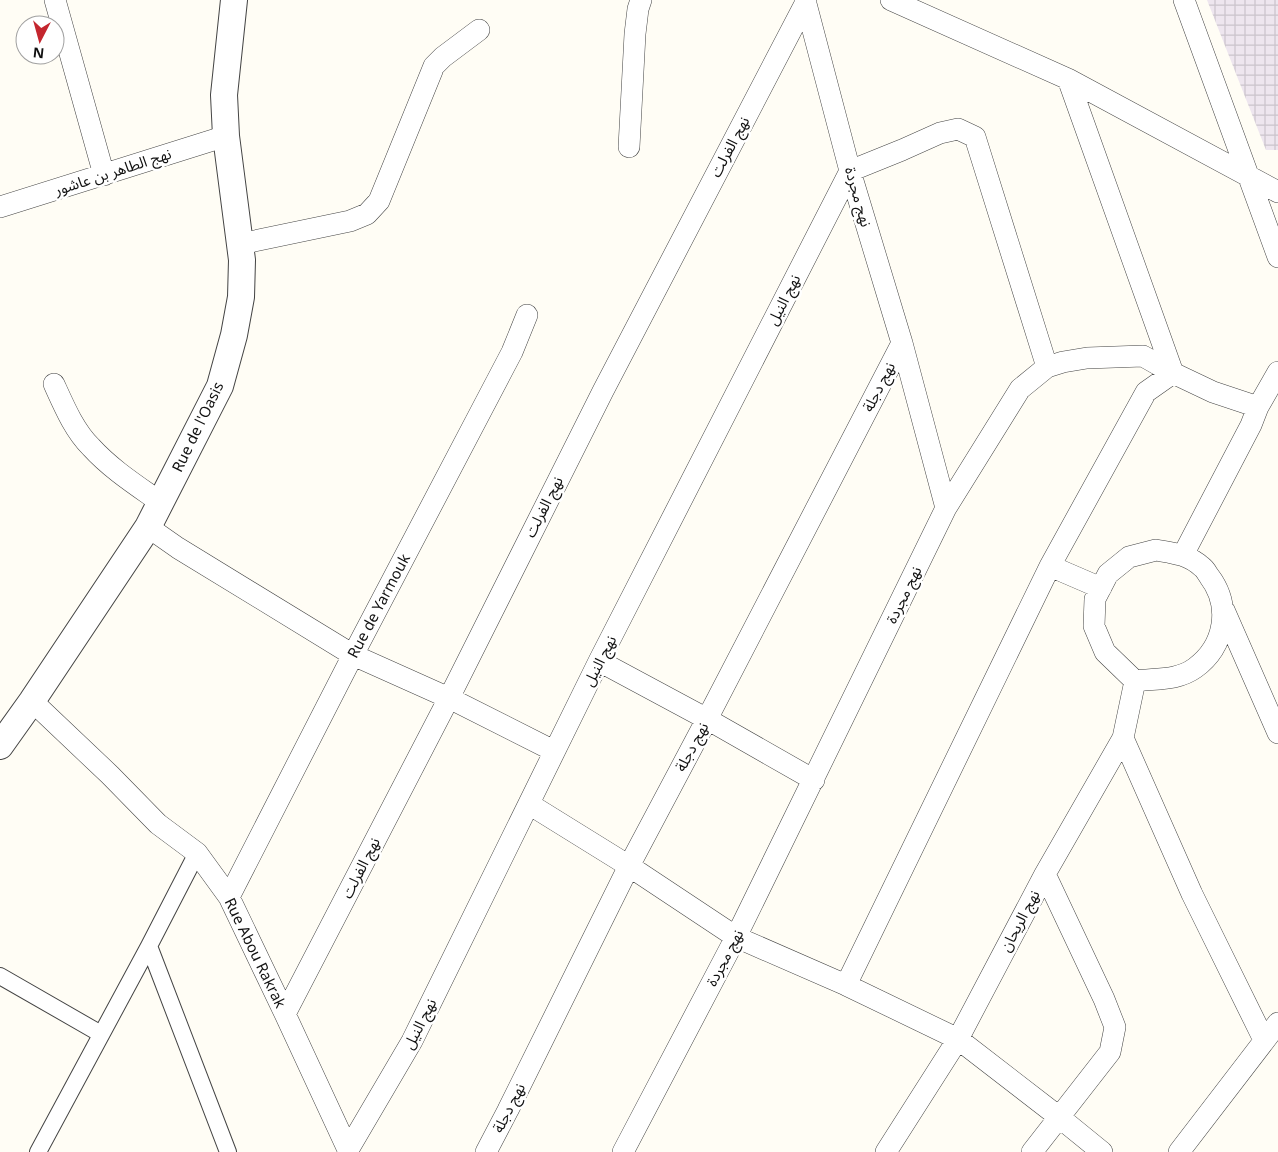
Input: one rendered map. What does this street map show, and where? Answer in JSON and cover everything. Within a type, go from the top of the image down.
[{"type":"street","points":[[54,0],[104,175]]},
{"type":"street","name":"Rue de l'Oasis","points":[[0,746],[148,527],[220,386],[234,335],[241,297],[242,260],[226,136],[224,95],[234,0]]},
{"type":"street","points":[[629,147],[635,34],[641,0]]},
{"type":"street","points":[[891,0],[1068,79],[1278,192]]},
{"type":"street","points":[[1184,0],[1278,257]]},
{"type":"street","name":"نهج مجردة","points":[[623,1152],[736,937],[946,508],[902,343],[850,171],[806,1]]},
{"type":"street","name":"نهج الفرلت","points":[[285,1014],[449,698],[603,391],[806,1]]},
{"type":"street","points":[[240,244],[350,221],[367,214],[379,201],[434,66],[443,56],[479,30]]},
{"type":"street","points":[[1068,79],[1173,374]]},
{"type":"street","points":[[850,171],[940,133],[958,129],[975,137],[1047,367]]},
{"type":"street","name":"نهج الطاهر بن عاشور","points":[[0,207],[226,136]]},
{"type":"street","name":"نهج النيل","points":[[349,1151],[412,1042],[599,661],[850,171]]},
{"type":"street","name":"Rue de Yarmouk","points":[[229,897],[512,352],[527,315]]},
{"type":"street","name":"نهج دجلة","points":[[486,1152],[513,1102],[628,866],[707,719],[902,343]]},
{"type":"street","points":[[946,508],[1020,389],[1047,367],[1087,358],[1143,356],[1173,374],[1213,392],[1258,407]]},
{"type":"street","points":[[1183,555],[1251,425],[1258,407],[1278,372]]},
{"type":"street","points":[[846,985],[1050,566],[1146,392],[1173,374]]},
{"type":"street","points":[[54,384],[73,423],[90,447],[120,473],[160,502]]},
{"type":"street","points":[[148,527],[178,548],[353,655],[449,698],[554,751]]},
{"type":"street","points":[[1223,607],[1222,631],[1211,653],[1194,669],[1172,678],[1135,681],[1105,652],[1094,626],[1095,599],[1108,574],[1129,557],[1156,550],[1183,555],[1202,567],[1216,585],[1223,607],[1278,733]]},
{"type":"street","points":[[1050,566],[1101,588]]},
{"type":"street","points":[[599,661],[707,719],[814,780]]},
{"type":"street","name":"نهج الريحان","points":[[886,1152],[958,1039],[1045,874],[1123,738],[1135,681]]},
{"type":"street","name":"Rue Abou Rakrak","points":[[32,701],[110,775],[158,824],[196,853],[229,897],[349,1151]]},
{"type":"street","points":[[1123,738],[1192,894],[1264,1040]]},
{"type":"street","points":[[529,804],[736,937],[846,985],[958,1039],[1102,1152]]},
{"type":"street","points":[[38,1152],[149,946],[196,853]]},
{"type":"street","points":[[1032,1152],[1110,1052],[1115,1027],[1104,999],[1045,874]]},
{"type":"street","points":[[149,946],[228,1152]]},
{"type":"street","points":[[0,976],[101,1034]]},
{"type":"street","points":[[1179,1152],[1278,1023]]},
{"type":"shaded area","points":[[1207,0],[1278,0],[1278,150],[1266,150]]}]
